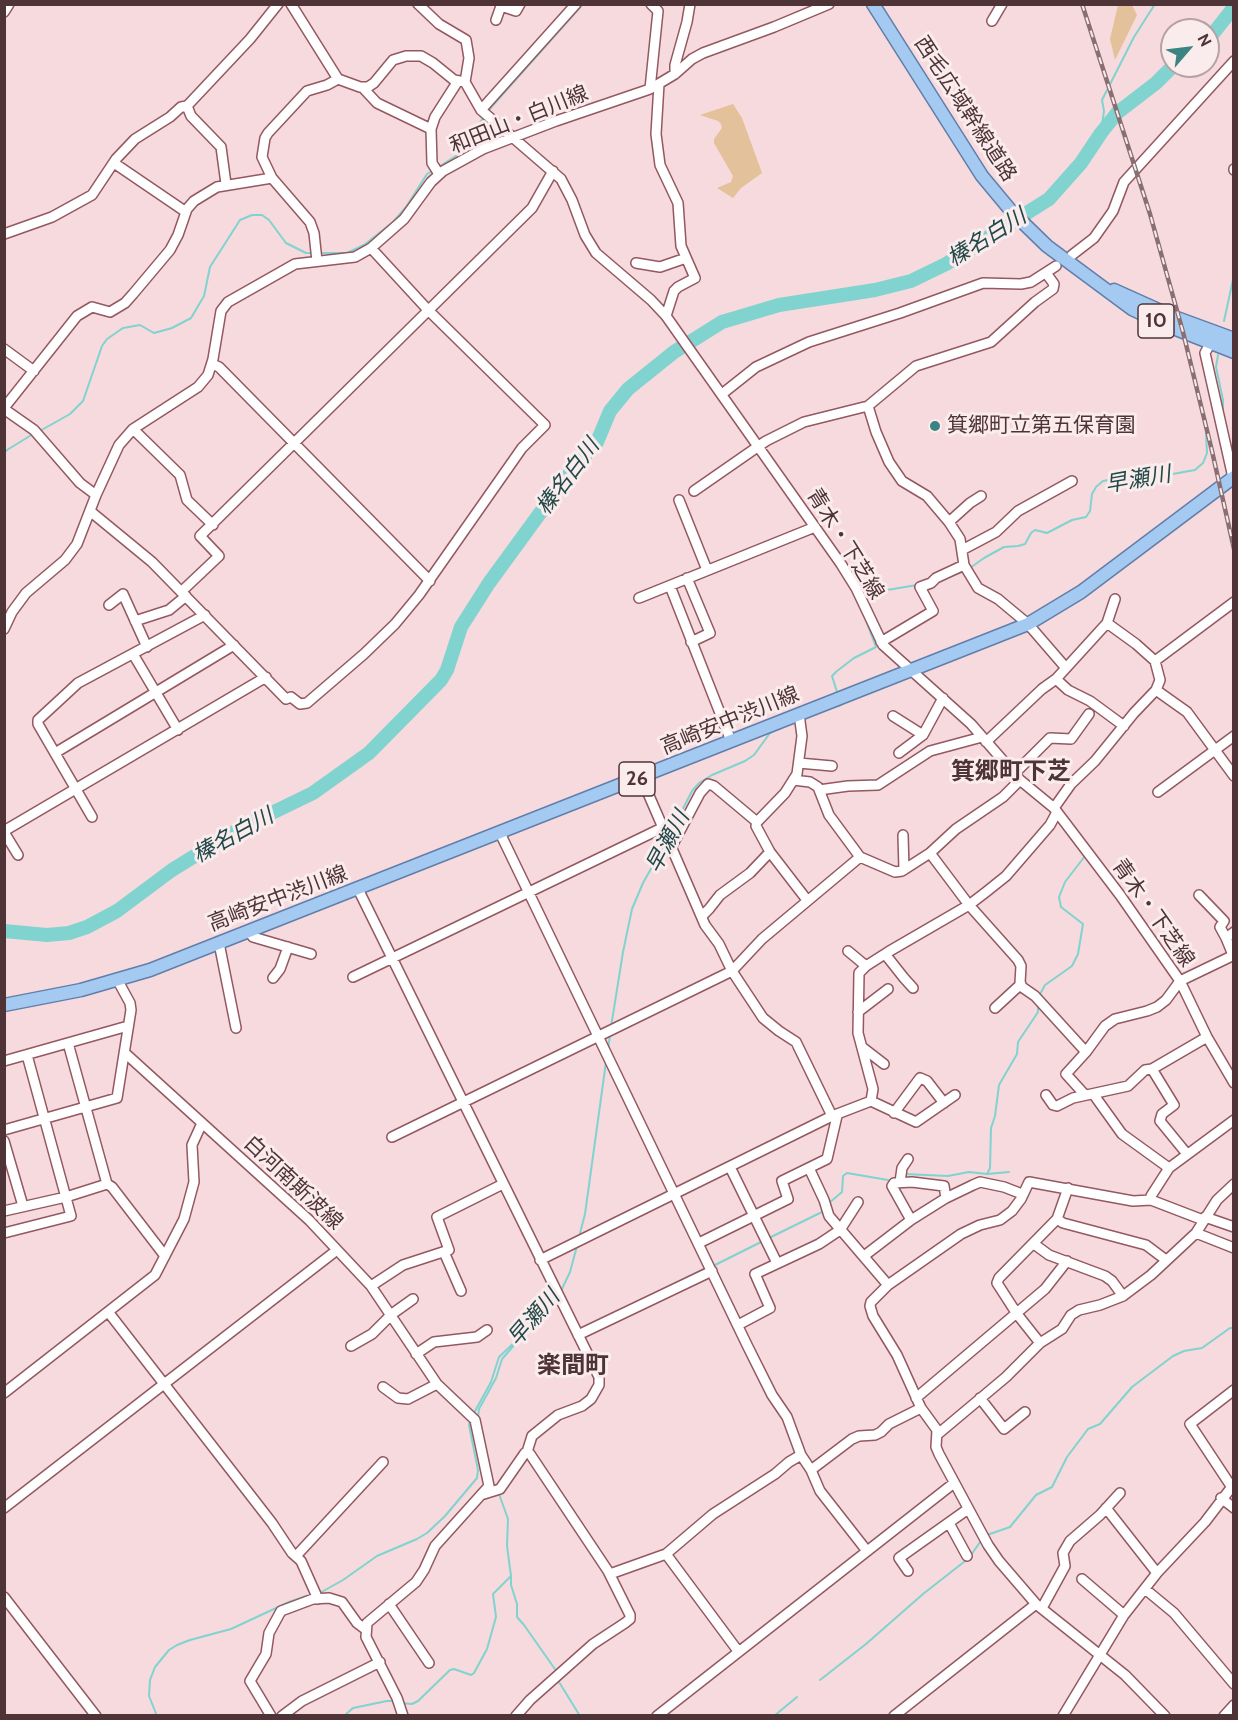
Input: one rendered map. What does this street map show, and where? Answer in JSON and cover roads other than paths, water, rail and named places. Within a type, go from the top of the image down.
[{"type":"main road","name":"西毛広域幹線道路","points":[[873,4],[967,154],[994,191],[1047,246],[1132,309],[1233,352]]},
{"type":"main road","name":"西毛広域幹線道路","points":[[1086,276],[1159,310],[1233,339]]},
{"type":"main road","name":"高崎安中渋川線","points":[[4,1005],[118,981],[219,944],[1028,624],[1081,592],[1233,479]]},
{"type":"street","points":[[4,12],[9,4]]},
{"type":"street","points":[[4,234],[52,218],[92,195],[114,163],[140,135],[170,117],[181,107],[188,106],[250,39],[278,4]]},
{"type":"street","points":[[291,4],[338,79],[363,88],[377,103],[432,129]]},
{"type":"street","points":[[418,4],[439,24],[466,40],[469,58],[462,81],[435,117],[432,129],[437,171]]},
{"type":"street","points":[[496,20],[501,6],[516,11],[520,4]]},
{"type":"street","points":[[363,88],[374,83],[393,60],[406,56],[421,56],[454,80],[462,81],[481,110],[576,4]]},
{"type":"street","points":[[650,89],[658,11],[651,4]]},
{"type":"street","points":[[675,74],[675,65],[690,4]]},
{"type":"street","name":"和田山・白川線","points":[[4,629],[12,612],[26,592],[65,560],[77,544],[119,445],[133,429],[198,387],[208,375],[221,311],[228,302],[295,264],[317,255],[355,257],[371,248],[404,219],[437,171],[483,149],[650,89],[703,53],[829,4]]},
{"type":"street","points":[[992,21],[1002,4]]},
{"type":"street","points":[[1072,255],[1087,246],[1094,238],[1113,211],[1124,182],[1233,61]]},
{"type":"street","points":[[317,255],[310,222],[272,178],[261,153],[268,133],[303,93],[338,79]]},
{"type":"street","points":[[660,84],[656,134],[660,165],[678,203],[681,246],[694,278],[678,286],[674,291],[666,316]]},
{"type":"street","points":[[188,106],[191,116],[221,147],[226,184]]},
{"type":"street","name":"青木・下芝線","points":[[481,110],[553,171],[568,191],[585,235],[597,253],[666,316],[856,588],[881,642],[943,698],[1017,776],[1056,810],[1120,895],[1180,981],[1207,1037],[1230,1070],[1233,1083]]},
{"type":"street","points":[[114,163],[186,212]]},
{"type":"street","points":[[135,621],[169,610],[184,594],[219,556],[200,536],[532,208],[553,171]]},
{"type":"street","points":[[96,495],[80,483],[34,430],[4,408],[69,324],[85,310],[92,307],[110,312],[125,303],[170,250],[186,212],[194,201],[226,184],[272,178]]},
{"type":"street","points":[[90,511],[152,562],[286,699],[291,697],[300,704],[307,703],[364,654],[394,624],[430,581],[522,448],[545,425],[428,310],[371,248]]},
{"type":"street","points":[[636,263],[660,267],[686,258]]},
{"type":"street","points":[[720,391],[756,367],[809,342],[983,283],[1031,282],[1056,266]]},
{"type":"street","points":[[694,491],[759,446],[804,422],[868,406],[916,366],[991,342],[1035,302],[1053,289],[1054,284],[1046,273]]},
{"type":"street","points":[[1211,342],[1204,353],[1233,479]]},
{"type":"street","points":[[4,349],[34,371]]},
{"type":"street","points":[[212,364],[219,367],[430,581]]},
{"type":"street","points":[[868,406],[876,432],[897,475],[902,481],[927,496],[949,522],[960,539],[966,568],[978,588],[998,599],[1028,624],[1066,668]]},
{"type":"street","points":[[133,429],[180,475],[187,500],[213,525]]},
{"type":"street","points":[[962,550],[996,532],[1018,511],[1072,481]]},
{"type":"street","points":[[949,522],[981,496]]},
{"type":"street","points":[[679,500],[707,570]]},
{"type":"street","points":[[639,598],[815,527]]},
{"type":"street","points":[[881,642],[933,611],[920,587],[966,568]]},
{"type":"street","points":[[687,578],[710,633],[691,642]]},
{"type":"street","points":[[670,586],[731,741]]},
{"type":"street","points":[[109,605],[123,594],[147,647]]},
{"type":"street","points":[[819,790],[878,785],[930,751],[984,739],[1056,679],[1107,623],[1115,598]]},
{"type":"street","points":[[1155,661],[1233,602]]},
{"type":"street","points":[[92,818],[38,724],[38,720],[73,687],[205,615]]},
{"type":"street","points":[[871,1101],[873,1089],[858,1033],[859,973],[914,935],[969,905],[1006,876],[1050,825],[1071,784],[1156,690],[1160,680],[1155,661],[1107,623]]},
{"type":"street","points":[[55,753],[234,645]]},
{"type":"street","points":[[133,654],[177,730]]},
{"type":"street","points":[[18,855],[4,832],[266,677]]},
{"type":"street","points":[[1056,679],[1068,690],[1090,701],[1124,726]]},
{"type":"street","points":[[1156,690],[1187,712],[1233,776]]},
{"type":"street","points":[[899,753],[923,735],[943,698]]},
{"type":"street","points":[[799,714],[802,736],[797,774],[785,793],[757,822],[757,830],[770,852],[807,900]]},
{"type":"street","points":[[793,780],[810,782],[818,787],[829,815],[860,857],[895,872],[904,870],[930,853],[956,829],[1003,797],[1017,776],[1050,738],[1071,739],[1089,714]]},
{"type":"street","points":[[893,716],[923,735]]},
{"type":"street","points":[[1158,792],[1233,736]]},
{"type":"street","points":[[799,763],[831,766]]},
{"type":"street","points":[[641,777],[702,916],[732,971],[763,1018],[796,1042],[835,1116],[829,1155],[826,1159],[783,1181],[788,1199],[699,1243]]},
{"type":"street","points":[[671,845],[700,793],[708,784],[714,786],[757,822]]},
{"type":"street","points":[[353,977],[664,829]]},
{"type":"street","points":[[500,833],[601,1035],[610,1060],[772,1395],[787,1417],[801,1455],[811,1470],[820,1491],[867,1551]]},
{"type":"street","points":[[903,835],[904,870]]},
{"type":"street","points":[[702,916],[720,895],[750,873],[770,852]]},
{"type":"street","points":[[930,853],[969,905],[1022,966],[1021,984],[995,1008]]},
{"type":"street","points":[[392,1137],[732,971],[762,939],[860,857]]},
{"type":"street","points":[[358,889],[599,1377],[597,1389],[587,1403],[558,1415],[532,1436],[527,1452],[500,1489],[484,1494],[435,1546],[416,1582],[367,1623],[366,1637],[380,1662],[403,1716]]},
{"type":"street","points":[[1169,1168],[1122,1134],[1089,1095],[1066,1074],[1109,1022],[1157,1007],[1166,1000],[1180,981],[1233,955],[1230,934],[1220,927],[1224,921],[1199,895]]},
{"type":"street","points":[[249,932],[253,937],[311,954]]},
{"type":"street","points":[[219,944],[236,1028]]},
{"type":"street","points":[[273,978],[280,969],[288,947]]},
{"type":"street","points":[[848,951],[866,966]]},
{"type":"street","points":[[885,954],[913,988]]},
{"type":"street","points":[[4,1130],[117,1098],[131,1010],[130,1003],[118,981]]},
{"type":"street","points":[[1021,984],[1086,1052]]},
{"type":"street","points":[[858,1012],[888,988]]},
{"type":"street","points":[[4,1061],[128,1026]]},
{"type":"street","points":[[1046,1095],[1053,1105],[1057,1106],[1089,1095],[1128,1086],[1145,1070],[1152,1069],[1207,1037]]},
{"type":"street","points":[[68,1044],[107,1184],[165,1256]]},
{"type":"street","points":[[861,1046],[884,1064]]},
{"type":"street","name":"白河南斯波線","points":[[125,1053],[309,1220],[371,1286],[437,1384],[475,1420],[489,1482],[484,1494]]},
{"type":"street","points":[[4,1233],[71,1216],[27,1055]]},
{"type":"street","points":[[1152,1069],[1174,1105],[1162,1114],[1160,1121],[1187,1154]]},
{"type":"street","points":[[894,1113],[920,1078],[927,1081],[944,1103]]},
{"type":"street","points":[[540,1260],[865,1102],[871,1101],[916,1122],[955,1095]]},
{"type":"street","points":[[1151,1200],[1151,1196],[1169,1168],[1233,1120]]},
{"type":"street","points":[[4,1393],[155,1275],[184,1220],[194,1182],[192,1145],[202,1123]]},
{"type":"street","points":[[4,1141],[22,1206]]},
{"type":"street","points":[[900,1182],[902,1168],[908,1159]]},
{"type":"street","points":[[730,1167],[777,1263]]},
{"type":"street","points":[[808,1167],[829,1216],[888,1285]]},
{"type":"street","points":[[864,1256],[911,1220],[946,1198],[980,1182],[1005,1187],[1023,1194]]},
{"type":"street","points":[[938,1434],[921,1408],[897,1355],[870,1310],[871,1302],[888,1285],[961,1234],[980,1225],[1000,1220],[1012,1211],[1029,1182],[1132,1201],[1151,1200],[1233,1227]]},
{"type":"street","points":[[911,1220],[892,1186],[894,1183],[944,1186],[946,1198]]},
{"type":"street","points":[[4,1211],[66,1197],[107,1184]]},
{"type":"street","points":[[371,1286],[403,1265],[449,1250],[437,1217],[504,1184]]},
{"type":"street","points":[[1166,1716],[1139,1687],[1039,1606],[999,1561],[968,1509],[936,1447],[938,1434],[1006,1377],[1040,1343],[1062,1329],[1071,1315],[1079,1310],[1123,1296],[1151,1275],[1196,1233],[1217,1200],[1233,1184]]},
{"type":"street","points":[[1040,1343],[998,1287],[998,1280],[1057,1219],[1068,1188]]},
{"type":"street","points":[[738,1325],[770,1308],[755,1274],[819,1244],[840,1230],[858,1202]]},
{"type":"street","points":[[1057,1219],[1063,1223],[1146,1245],[1166,1260]]},
{"type":"street","points":[[1196,1233],[1233,1248]]},
{"type":"street","points":[[1034,1244],[1049,1255],[1105,1276],[1113,1281],[1123,1296]]},
{"type":"street","points":[[4,1508],[337,1250]]},
{"type":"street","points":[[444,1252],[461,1291]]},
{"type":"street","points":[[916,1398],[1045,1289],[1066,1261]]},
{"type":"street","points":[[578,1335],[712,1271]]},
{"type":"street","points":[[351,1347],[372,1334],[392,1314],[413,1299]]},
{"type":"street","points":[[109,1313],[272,1523],[292,1553],[301,1561],[316,1595]]},
{"type":"street","points":[[416,1354],[434,1342],[477,1337],[487,1330]]},
{"type":"street","points":[[383,1387],[398,1398],[408,1399],[437,1384]]},
{"type":"street","points":[[1063,1716],[1124,1615],[1157,1573],[1205,1522],[1232,1485],[1190,1424],[1233,1390]]},
{"type":"street","points":[[980,1398],[1004,1429],[1025,1412]]},
{"type":"street","points":[[811,1470],[852,1439],[875,1435],[889,1424],[921,1408]]},
{"type":"street","points":[[516,1716],[530,1700],[593,1644],[630,1619],[629,1610],[610,1574],[555,1489],[527,1452]]},
{"type":"street","points":[[610,1574],[666,1554],[712,1514],[801,1455]]},
{"type":"street","points":[[296,1556],[383,1461]]},
{"type":"street","points":[[657,1716],[954,1482]]},
{"type":"street","points":[[894,1716],[1039,1606],[1065,1566],[1063,1553],[1070,1541],[1120,1493]]},
{"type":"street","points":[[1221,1498],[1233,1508]]},
{"type":"street","points":[[1106,1508],[1157,1573]]},
{"type":"street","points":[[908,1571],[899,1558],[968,1509]]},
{"type":"street","points":[[949,1523],[967,1556]]},
{"type":"street","points":[[666,1554],[738,1651]]},
{"type":"street","points":[[1082,1580],[1124,1615]]},
{"type":"street","points":[[1145,1589],[1174,1613],[1233,1684]]},
{"type":"street","points":[[271,1716],[250,1681],[266,1654],[269,1633],[281,1611],[316,1595],[342,1602],[357,1623],[365,1629]]},
{"type":"street","points":[[4,1597],[96,1716]]},
{"type":"street","points":[[389,1604],[429,1663]]},
{"type":"street","points":[[282,1716],[302,1701],[380,1662]]},
{"type":"street","points":[[1224,1716],[1233,1705]]},
{"type":"waterway","points":[[488,111],[583,4]]},
{"type":"waterway","points":[[1101,133],[1104,111],[1102,100],[1134,37],[1155,4]]},
{"type":"waterway","name":"榛名白川","points":[[1220,25],[1234,7]]},
{"type":"waterway","name":"榛名白川","points":[[4,931],[47,935],[69,933],[87,927],[117,911],[172,870],[243,827],[313,793],[369,753],[441,680],[447,670],[461,627],[489,583],[562,483],[597,442],[610,411],[628,389],[674,352],[722,322],[779,305],[875,290],[911,281],[946,264],[1049,199],[1081,163],[1117,113],[1161,78]]},
{"type":"waterway","points":[[437,168],[459,154],[483,118]]},
{"type":"waterway","points":[[318,253],[347,253],[364,245],[393,222],[406,207],[427,174],[432,171]]},
{"type":"waterway","points":[[38,432],[70,414],[83,401],[102,346],[107,339],[123,328],[140,325],[154,333],[172,328],[191,318],[204,296],[210,267],[240,220],[252,215],[262,215],[269,220],[286,243],[306,253],[312,253]]},
{"type":"waterway","name":"早瀬川","points":[[1224,321],[1234,275]]},
{"type":"waterway","name":"早瀬川","points":[[1218,355],[1216,367],[1223,411]]},
{"type":"waterway","points":[[4,453],[33,434]]},
{"type":"waterway","name":"早瀬川","points":[[970,568],[1004,547],[1025,544],[1035,530],[1047,533],[1072,520],[1086,517],[1090,511],[1092,494],[1103,481],[1115,479],[1128,482],[1195,470],[1203,463],[1207,453],[1206,434]]},
{"type":"waterway","name":"早瀬川","points":[[946,578],[965,571]]},
{"type":"waterway","name":"早瀬川","points":[[866,590],[887,590],[917,585]]},
{"type":"waterway","name":"早瀬川","points":[[854,594],[862,611]]},
{"type":"waterway","name":"早瀬川","points":[[837,692],[832,676],[854,658],[876,647],[865,618]]},
{"type":"waterway","name":"早瀬川","points":[[820,712],[841,705],[842,702]]},
{"type":"waterway","name":"早瀬川","points":[[670,834],[692,791],[699,783],[754,755],[770,733],[780,728]]},
{"type":"waterway","name":"早瀬川","points":[[611,1027],[632,909],[643,883],[666,842]]},
{"type":"waterway","points":[[1039,996],[1045,985],[1072,966],[1078,954],[1083,924],[1061,907],[1059,897],[1065,882],[1085,856]]},
{"type":"waterway","points":[[987,1174],[990,1168],[991,1128],[999,1085],[1017,1054],[1018,1042],[1038,1012],[1038,1005]]},
{"type":"waterway","name":"早瀬川","points":[[608,1050],[610,1035]]},
{"type":"waterway","name":"早瀬川","points":[[579,1237],[585,1214],[606,1062]]},
{"type":"waterway","points":[[904,1174],[948,1176],[969,1172],[987,1174],[1009,1172]]},
{"type":"waterway","points":[[829,1203],[842,1192],[843,1176],[847,1173],[888,1180]]},
{"type":"waterway","points":[[769,1238],[824,1211]]},
{"type":"waterway","points":[[715,1265],[763,1241]]},
{"type":"waterway","name":"早瀬川","points":[[561,1291],[570,1272],[577,1246]]},
{"type":"waterway","points":[[627,1307],[704,1269]]},
{"type":"waterway","name":"早瀬川","points":[[474,1413],[491,1382],[499,1357],[538,1320],[556,1298]]},
{"type":"waterway","points":[[987,1535],[1010,1527],[1036,1495],[1052,1487],[1067,1457],[1088,1429],[1100,1424],[1132,1387],[1173,1356],[1184,1351],[1202,1348],[1230,1328],[1234,1328]]},
{"type":"waterway","name":"早瀬川","points":[[478,1417],[479,1409],[496,1378],[502,1359],[515,1344],[513,1342]]},
{"type":"waterway","points":[[586,1408],[592,1405],[602,1390]]},
{"type":"waterway","name":"早瀬川","points":[[318,1594],[377,1556],[427,1533],[445,1516],[477,1478],[478,1470],[470,1421]]},
{"type":"waterway","points":[[400,1703],[412,1704],[418,1701],[450,1670],[454,1669],[471,1675],[487,1649],[496,1617],[493,1594],[511,1576],[507,1546],[508,1519],[499,1494]]},
{"type":"waterway","points":[[820,1680],[969,1558],[980,1542]]},
{"type":"waterway","points":[[511,1576],[511,1585],[517,1604],[517,1617],[557,1672]]},
{"type":"waterway","name":"早瀬川","points":[[157,1716],[149,1696],[150,1680],[155,1667],[169,1650],[190,1640],[231,1629],[312,1594]]},
{"type":"waterway","points":[[559,1682],[580,1716]]},
{"type":"waterway","points":[[774,1716],[797,1697]]},
{"type":"waterway","points":[[344,1716],[353,1708],[395,1701]]},
{"type":"railway","points":[[1082,4],[1150,214],[1183,332],[1234,549]]},
{"type":"place","name":"箕郷町立第五保育園","points":[[935,426]]},
{"type":"district","name":"箕郷町下芝","points":[[1011,772]]},
{"type":"district","name":"楽間町","points":[[573,1366]]}]
